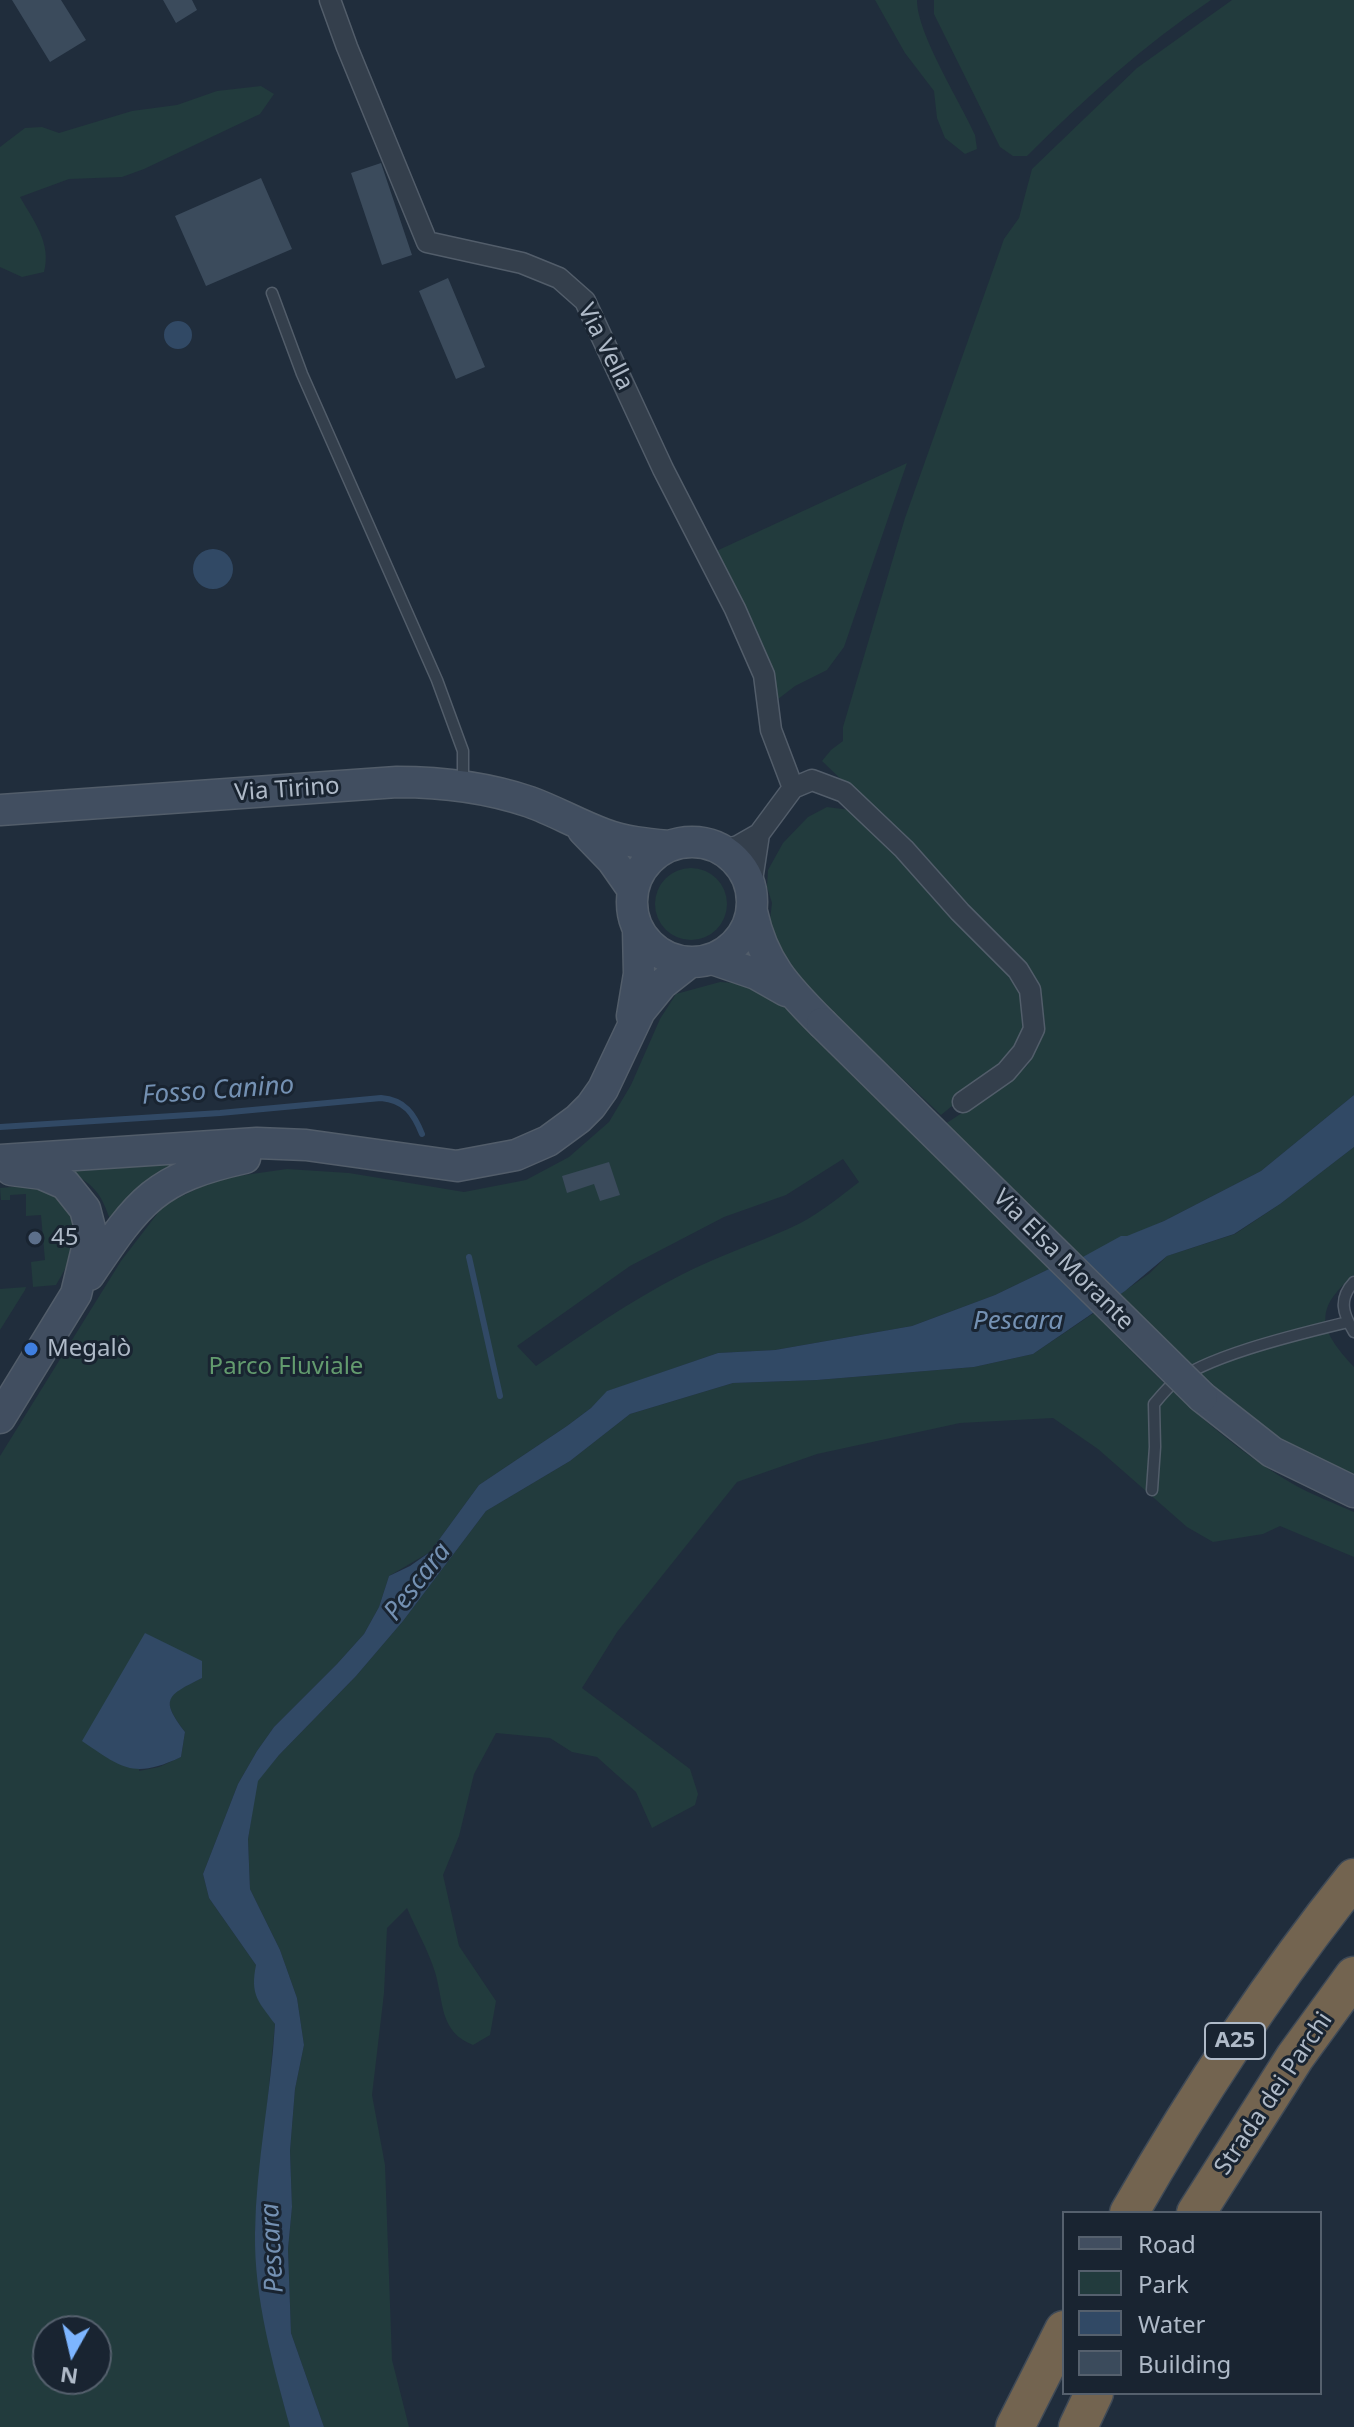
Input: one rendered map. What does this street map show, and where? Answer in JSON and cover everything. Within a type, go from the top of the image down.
[{"type":"highway","name":"A25","points":[[1130,2211],[1209,2080],[1277,1980],[1354,1878]]},
{"type":"highway","name":"Strada dei Parchi","points":[[1197,2211],[1295,2057],[1354,1976]]},
{"type":"highway","points":[[1015,2427],[1062,2334]]},
{"type":"highway","points":[[1078,2427],[1093,2395]]},
{"type":"main road","name":"Via Tirino","points":[[0,810],[397,782],[463,785],[500,793],[616,838],[670,846]]},
{"type":"main road","name":"Via Tirino","points":[[569,819],[596,842],[633,890]]},
{"type":"main road","points":[[0,1160],[257,1143],[306,1145],[457,1166],[516,1155],[548,1141],[591,1106],[653,994],[701,960],[733,946],[741,937],[751,900],[741,866],[723,850],[706,843],[688,841],[670,846],[646,863],[633,890],[632,910],[645,940],[665,956],[701,960]]},
{"type":"main road","name":"Via Elsa Morante","points":[[751,900],[756,932],[768,960],[795,996],[1202,1397],[1272,1452],[1354,1492]]},
{"type":"main road","points":[[623,1044],[638,989],[638,929]]},
{"type":"main road","name":"Via Elsa Morante","points":[[701,960],[756,974],[795,996]]},
{"type":"main road","points":[[0,1418],[76,1294],[137,1209],[171,1181],[218,1164],[306,1145]]},
{"type":"main road","points":[[0,1168],[57,1179],[70,1189],[85,1209],[91,1225],[91,1238],[76,1294]]},
{"type":"street","name":"Via Vella","points":[[330,0],[427,242],[522,263],[559,278],[585,301],[764,675],[771,730],[793,788]]},
{"type":"street","points":[[723,850],[738,846],[759,834],[793,788],[812,780],[844,792],[904,849],[960,912],[1018,970],[1030,990],[1034,1029],[1023,1052],[1006,1072],[963,1102]]},
{"type":"street","points":[[751,900],[759,834]]},
{"type":"lane","points":[[272,293],[302,374],[437,680],[463,751],[463,785]]},
{"type":"lane","points":[[1354,1282],[1344,1294],[1342,1306],[1354,1332]]},
{"type":"lane","points":[[1152,1490],[1154,1404],[1173,1383],[1214,1362],[1297,1334],[1348,1322]]},
{"type":"green space","points":[[875,0],[917,0],[924,31],[975,135],[977,149],[965,154],[945,138],[937,118],[934,91],[905,53]]},
{"type":"green space","points":[[934,0],[1211,0],[1115,74],[1027,156],[1013,156],[1000,147],[934,14]]},
{"type":"green space","points":[[1232,0],[1354,0],[1354,1095],[1261,1171],[1164,1221],[1081,1258],[945,1124],[1002,1087],[1027,1066],[1038,1046],[1045,1022],[1032,978],[908,844],[822,761],[843,741],[843,727],[905,518],[1004,239],[1019,218],[1032,169],[1137,68]]},
{"type":"green space","points":[[261,86],[274,94],[260,114],[144,169],[122,177],[69,179],[20,197],[43,242],[44,272],[22,277],[0,267],[0,147],[25,128],[42,127],[59,133],[132,111],[177,105],[217,91]]},
{"type":"green space","points":[[907,463],[844,647],[827,670],[795,686],[773,703],[712,553]]},
{"type":"green space","points":[[827,807],[850,810],[868,822],[1018,978],[1026,1030],[1013,1056],[941,1115],[777,960],[768,936],[772,903],[767,887],[768,870],[783,843],[808,817]]},
{"type":"green space","points":[[698,868],[717,878],[725,890],[725,918],[717,930],[705,938],[684,940],[665,930],[657,918],[655,897],[665,878],[677,870]]},
{"type":"green space","name":"Parco Fluviale","points":[[720,982],[749,986],[782,1002],[813,1030],[811,1035],[1049,1269],[995,1295],[912,1326],[775,1350],[718,1353],[608,1391],[567,1426],[479,1485],[430,1552],[389,1576],[379,1607],[364,1634],[274,1727],[257,1751],[238,1784],[203,1874],[209,1898],[256,1965],[259,2001],[275,2024],[255,2234],[280,2388],[290,2427],[0,2427],[0,1456],[121,1261],[164,1205],[217,1179],[287,1169],[349,1173],[464,1192],[526,1180],[569,1157],[609,1122],[631,1085],[660,1019],[676,994]],"holes":[[[843,1159],[859,1182],[825,1208],[788,1229],[707,1262],[662,1285],[536,1366],[517,1346],[630,1266],[724,1217],[786,1195]],[[145,1633],[202,1678],[180,1689],[170,1699],[172,1712],[185,1732],[181,1757],[159,1767],[139,1771]]]},
{"type":"green space","points":[[1354,1147],[1354,1275],[1332,1299],[1326,1321],[1334,1342],[1354,1367],[1354,1478],[1302,1456],[1253,1425],[1119,1295],[1150,1273],[1167,1256],[1235,1234]]},
{"type":"green space","points":[[184,1161],[111,1222],[97,1192],[72,1172],[77,1168]]},
{"type":"green space","points":[[23,1186],[58,1199],[68,1209],[74,1222],[72,1252],[56,1285],[33,1287],[31,1262],[45,1260],[41,1215],[26,1216],[26,1194],[10,1195],[10,1200],[1,1200],[0,1188]]},
{"type":"green space","points":[[26,1287],[25,1290],[0,1330],[0,1289]]},
{"type":"green space","points":[[1094,1313],[1188,1405],[1238,1447],[1293,1484],[1354,1512],[1354,1557],[1280,1526],[1263,1534],[1213,1542],[1187,1527],[1098,1449],[1053,1418],[960,1423],[817,1454],[737,1482],[617,1632],[582,1688],[690,1769],[698,1794],[695,1805],[652,1828],[636,1792],[597,1757],[572,1752],[550,1738],[496,1733],[474,1774],[459,1836],[443,1875],[459,1946],[496,2001],[490,2035],[473,2045],[462,2039],[448,2024],[432,1964],[407,1908],[387,1928],[384,1993],[372,2095],[385,2165],[392,2360],[409,2427],[324,2427],[291,2333],[288,2249],[292,2207],[290,2151],[295,2089],[304,2045],[297,1998],[280,1950],[250,1889],[248,1839],[257,1781],[403,1621],[486,1511],[570,1461],[630,1414],[733,1383],[817,1380],[974,1367],[1033,1354]]},
{"type":"water","points":[[178,321],[188,325],[192,335],[188,345],[178,349],[168,345],[164,335],[168,325]]},
{"type":"water","points":[[213,549],[227,555],[233,569],[227,583],[213,589],[199,583],[193,569],[199,555]]},
{"type":"water","name":"Pescara","points":[[1354,1095],[1354,1147],[1280,1204],[1234,1234],[1167,1256],[1125,1291],[1033,1354],[974,1367],[817,1380],[733,1383],[630,1414],[570,1461],[486,1511],[403,1621],[258,1781],[248,1839],[250,1889],[280,1950],[297,1998],[304,2045],[295,2089],[290,2151],[292,2207],[288,2249],[291,2333],[324,2427],[290,2427],[266,2331],[258,2282],[255,2233],[275,2024],[255,1991],[256,1965],[209,1898],[203,1874],[238,1784],[257,1751],[274,1727],[364,1634],[379,1607],[389,1576],[430,1552],[479,1485],[567,1426],[607,1391],[718,1353],[775,1350],[912,1326],[995,1295],[1049,1269],[1081,1258],[1121,1236],[1164,1221],[1261,1171]]},
{"type":"water","points":[[145,1633],[202,1661],[202,1678],[181,1689],[171,1699],[172,1712],[185,1732],[181,1757],[140,1769],[119,1764],[82,1741]]},
{"type":"building","points":[[12,0],[61,0],[86,40],[50,62]]},
{"type":"building","points":[[163,0],[192,0],[197,10],[176,23]]},
{"type":"building","points":[[381,163],[412,255],[382,265],[351,173]]},
{"type":"building","points":[[261,178],[292,249],[206,286],[175,216]]},
{"type":"building","points":[[448,278],[485,367],[456,379],[419,291]]},
{"type":"building","points":[[609,1162],[620,1195],[600,1201],[594,1184],[567,1193],[562,1176]]},
{"type":"waterway","name":"Fosso Canino","points":[[0,1127],[220,1113],[381,1098],[408,1109],[422,1134]]},
{"type":"waterway","name":"Fosso Canino","points":[[469,1257],[500,1396]]},
{"type":"place","name":"45","points":[[35,1238]]},
{"type":"place","name":"Megalò","points":[[31,1349]]}]
